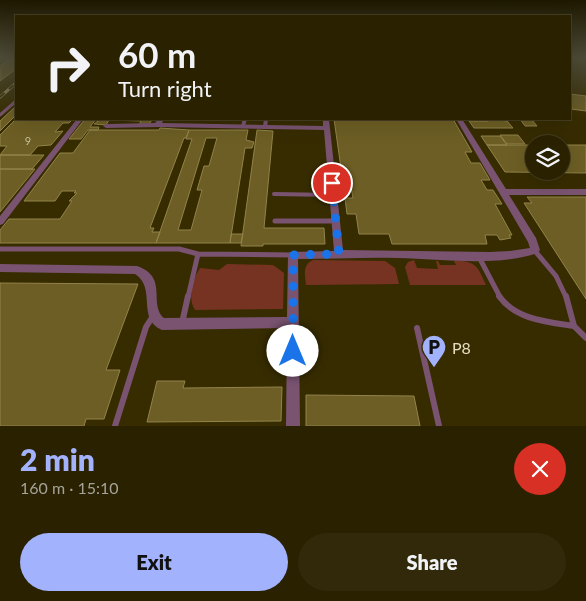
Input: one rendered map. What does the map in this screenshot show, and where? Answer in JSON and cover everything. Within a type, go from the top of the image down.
[{"type":"street","points":[[0,222],[79,120]]},
{"type":"street","points":[[326,120],[339,254]]},
{"type":"street","points":[[293,426],[293,255],[521,255],[529,254],[535,250],[533,241],[460,120]]},
{"type":"street","points":[[106,126],[159,122],[244,122],[327,128]]},
{"type":"street","points":[[503,192],[586,192]]},
{"type":"street","points":[[0,268],[137,270],[144,273],[149,279],[154,315],[162,324],[293,322]]},
{"type":"lane","points":[[0,115],[15,102]]},
{"type":"lane","points":[[274,194],[333,195]]},
{"type":"lane","points":[[275,221],[336,221]]},
{"type":"lane","points":[[0,249],[180,248],[198,254],[293,255]]},
{"type":"lane","points":[[535,250],[549,264],[570,300],[574,326],[586,338]]},
{"type":"lane","points":[[182,323],[198,254]]},
{"type":"lane","points":[[478,255],[496,293],[506,305],[534,320],[574,326]]},
{"type":"lane","points":[[115,426],[146,327],[154,315]]},
{"type":"lane","points":[[417,328],[439,426]]},
{"type":"shaded area","points":[[313,260],[385,261],[395,268],[399,284],[306,285],[306,267]]},
{"type":"shaded area","points":[[414,260],[417,268],[438,269],[436,261],[440,265],[456,265],[454,261],[472,263],[478,269],[486,285],[410,285],[405,267],[408,262]]},
{"type":"shaded area","points":[[227,264],[273,265],[284,273],[283,309],[195,310],[191,294],[200,268],[219,270]]},
{"type":"building","points":[[571,94],[586,96],[586,111],[571,109]]},
{"type":"building","points":[[15,107],[15,116],[0,131],[0,121]]},
{"type":"building","points":[[15,120],[72,120],[69,123],[63,123],[55,132],[63,131],[51,145],[38,146],[30,155],[0,155],[7,146],[0,146],[0,135]]},
{"type":"building","points":[[84,120],[95,120],[90,127],[99,127],[98,130],[88,130],[81,139],[69,139]]},
{"type":"building","points":[[100,120],[109,120],[106,125],[94,124]]},
{"type":"building","points":[[109,120],[152,120],[148,125],[139,125],[141,121]]},
{"type":"building","points":[[334,120],[454,120],[472,152],[465,152],[471,163],[480,163],[490,180],[481,180],[487,190],[493,190],[502,204],[495,204],[512,235],[509,235],[511,238],[500,240],[497,235],[485,235],[487,244],[392,244],[389,234],[359,234],[356,214],[347,214],[345,198],[353,198],[350,182],[343,182]]},
{"type":"building","points":[[521,120],[532,120],[537,126],[525,126]]},
{"type":"building","points":[[469,121],[507,121],[513,128],[474,128]]},
{"type":"building","points":[[160,128],[189,130],[186,138],[184,138],[150,228],[154,228],[152,232],[160,232],[156,243],[0,243],[0,230],[9,219],[60,219],[72,201],[69,201],[77,193],[74,193],[76,191],[62,191],[55,201],[24,201],[60,153],[73,153],[90,130],[159,130]]},
{"type":"building","points":[[189,130],[248,130],[246,140],[254,142],[252,148],[245,148],[230,243],[156,243],[192,139],[186,139]],"holes":[[[206,138],[217,138],[209,166],[204,166],[197,190],[202,190],[191,230],[178,230]]]},
{"type":"building","points":[[257,130],[273,131],[264,228],[324,228],[325,244],[241,246]]},
{"type":"building","points":[[500,135],[518,135],[525,144],[507,144]]},
{"type":"building","points":[[481,136],[500,136],[507,145],[487,145]]},
{"type":"building","points":[[487,145],[525,145],[525,172],[505,172]]},
{"type":"building","points":[[570,145],[586,145],[586,173],[570,173]]},
{"type":"building","points":[[0,155],[44,155],[32,169],[0,169]]},
{"type":"building","points":[[0,169],[35,169],[0,212]]},
{"type":"building","points":[[527,197],[586,197],[586,299],[524,203],[532,203]]},
{"type":"building","points":[[231,234],[243,234],[241,243],[230,243]]},
{"type":"building","points":[[0,283],[138,284],[106,370],[120,370],[104,419],[86,419],[84,426],[0,426]]},
{"type":"building","points":[[157,381],[185,381],[183,388],[282,387],[281,421],[147,422]]},
{"type":"building","points":[[306,395],[414,396],[420,426],[306,426]]},
{"type":"railway","points":[[0,97],[15,84]]},
{"type":"place","name":"P8","points":[[434,368]]},
{"type":"route","points":[[293,351],[293,255],[339,254],[332,183]]}]
